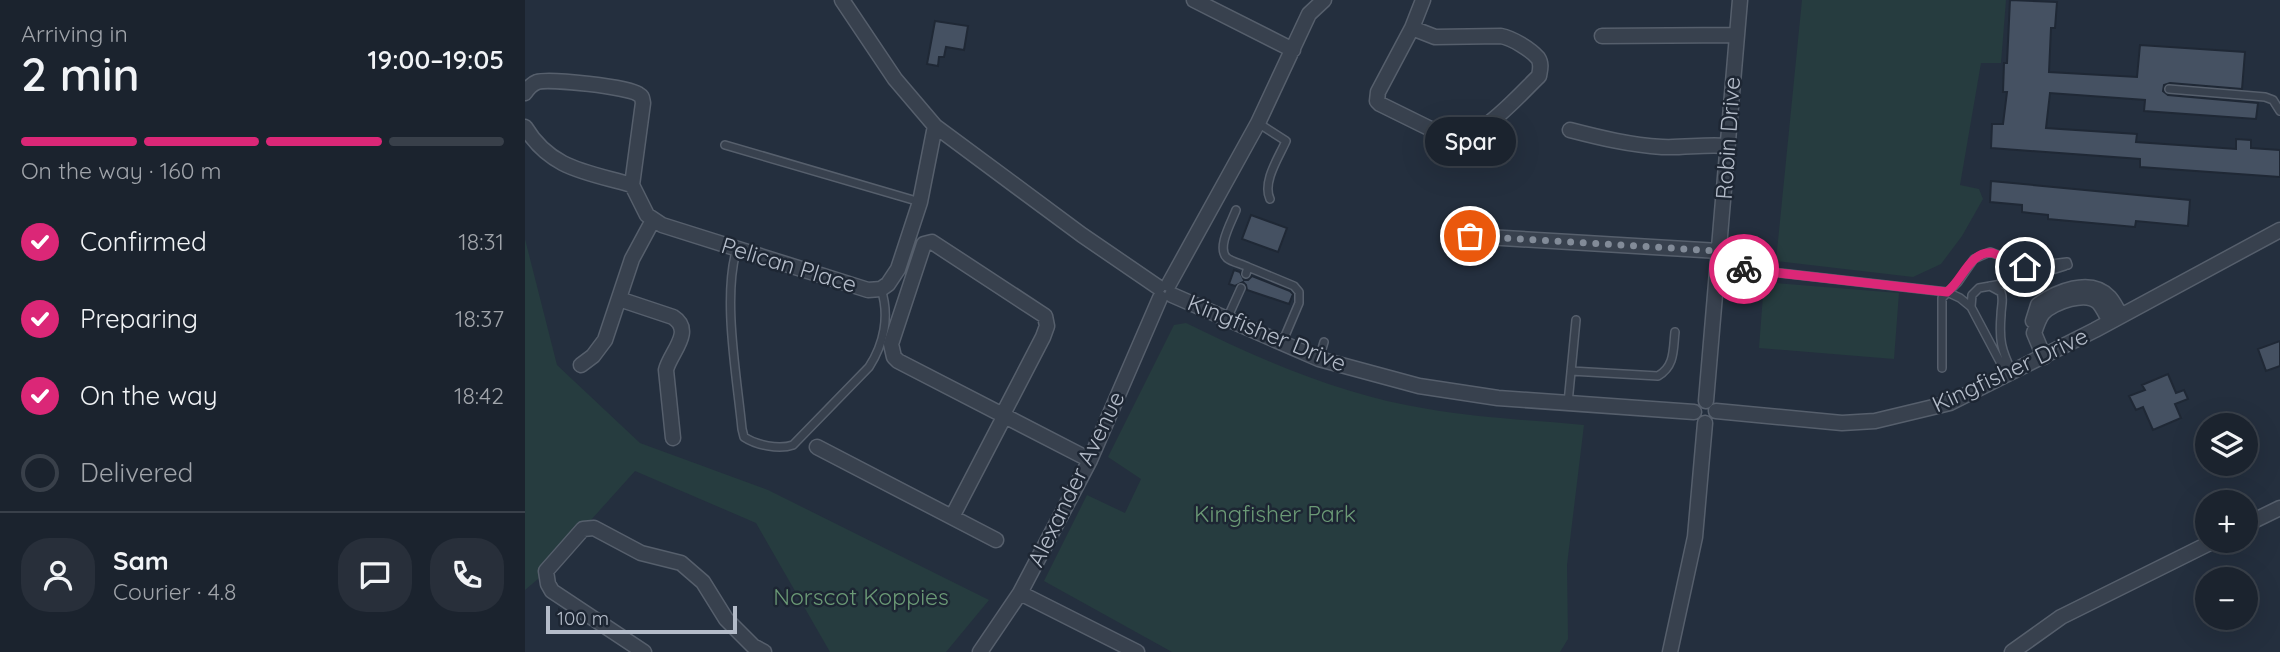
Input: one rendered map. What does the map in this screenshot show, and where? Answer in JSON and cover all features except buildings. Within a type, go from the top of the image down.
[{"type":"street","name":"Kingfisher Drive","points":[[842,0],[895,79],[935,126],[1082,235],[1165,291],[1319,359],[1419,386],[1498,398],[1694,412]]},
{"type":"street","points":[[1194,0],[1293,50]]},
{"type":"street","name":"Alexander Avenue","points":[[980,652],[1020,593],[1090,460],[1165,291],[1258,123],[1310,15],[1324,0]]},
{"type":"street","points":[[1412,28],[1435,37],[1506,37],[1538,58],[1541,65],[1539,76],[1483,127],[1458,139],[1451,139],[1380,104],[1377,101],[1378,93],[1412,28],[1423,0]]},
{"type":"street","name":"Robin Drive","points":[[1711,406],[1727,146],[1740,0]]},
{"type":"street","points":[[1602,36],[1736,35]]},
{"type":"street","points":[[525,93],[536,82],[544,81],[621,89],[638,93],[642,97],[632,185],[643,209],[653,220],[632,260],[600,349],[580,365]]},
{"type":"street","name":"Pelican Place","points":[[653,220],[845,284],[868,290],[881,289],[898,269],[920,202],[935,126]]},
{"type":"street","points":[[525,127],[540,148],[561,164],[632,185]]},
{"type":"street","points":[[1570,130],[1616,142],[1662,147],[1704,144],[1727,146]]},
{"type":"street","name":"Kingfisher Drive","points":[[1711,406],[1842,423],[1875,421],[1949,403],[2044,357],[2280,230]]},
{"type":"street","points":[[1470,236],[1719,259]]},
{"type":"street","points":[[952,517],[1003,416],[1043,337],[1047,326],[1045,316],[932,242],[927,242],[924,244],[891,344],[894,357],[898,362],[1003,416],[1090,460]]},
{"type":"street","points":[[2044,357],[2033,333],[2032,320],[2038,305],[2060,291],[2087,288],[2109,296],[2115,319]]},
{"type":"street","points":[[619,299],[673,317],[680,321],[682,326],[683,337],[666,370],[673,438]]},
{"type":"street","points":[[1697,405],[1711,406],[1713,419],[1705,423],[1696,419],[1694,412],[1697,405]]},
{"type":"street","points":[[1670,652],[1695,537],[1705,423]]},
{"type":"street","points":[[817,447],[996,540]]},
{"type":"street","points":[[2258,519],[2280,508]]},
{"type":"street","points":[[644,652],[552,591],[548,584],[546,571],[583,529],[594,528],[649,556],[681,563],[703,582],[726,619],[753,646],[764,652]]},
{"type":"street","points":[[2013,652],[2061,617],[2195,550]]},
{"type":"street","points":[[1020,593],[1137,652]]},
{"type":"lane","points":[[2169,89],[2265,97],[2273,100],[2280,111]]},
{"type":"lane","points":[[1258,123],[1286,141],[1269,184],[1267,192],[1270,199]]},
{"type":"lane","points":[[725,145],[920,202]]},
{"type":"lane","points":[[1236,210],[1223,244],[1227,257],[1247,271],[1294,286],[1299,292],[1300,303],[1282,343]]},
{"type":"lane","points":[[737,248],[733,261],[731,309],[742,429],[744,437],[751,442],[785,448],[793,445],[869,367],[887,320],[881,289]]},
{"type":"lane","points":[[1942,368],[1942,298],[1958,282],[1969,264],[1990,252],[2009,263],[2025,267],[2067,262],[2068,265],[2004,284],[1979,288],[1972,295],[1971,307]]},
{"type":"lane","points":[[1719,259],[1947,292],[1961,298],[1971,307],[2010,374]]},
{"type":"lane","points":[[2004,284],[2009,263]]},
{"type":"lane","points":[[1986,285],[2001,292],[2004,298],[2000,349],[2010,374]]},
{"type":"lane","points":[[1227,320],[1241,288]]},
{"type":"lane","points":[[1568,403],[1576,320]]},
{"type":"lane","points":[[1571,371],[1658,376],[1668,369],[1672,362],[1675,332]]},
{"type":"lane","points":[[1319,359],[1324,342]]},
{"type":"green space","points":[[1802,0],[2006,0],[2001,63],[1981,63],[1960,185],[1979,189],[1983,199],[1962,236],[1941,264],[1913,277],[1776,261]]},
{"type":"green space","name":"Norscot Koppies","points":[[525,239],[557,365],[640,443],[768,490],[989,600],[946,652],[830,652],[756,523],[635,471],[525,590]]},
{"type":"green space","points":[[1764,282],[1899,293],[1894,359],[1759,348]]},
{"type":"green space","name":"Kingfisher Park","points":[[1186,323],[1304,375],[1396,403],[1486,417],[1584,425],[1567,565],[1568,639],[1560,652],[1172,652],[1044,581],[1087,495],[1125,513],[1141,479],[1108,457],[1174,325]]},
{"type":"way so far","points":[[1470,236],[1719,251],[1718,266],[1744,269]]},
{"type":"place","name":"Spar","points":[[1470,236]]},
{"type":"route","points":[[1744,269],[1947,292],[1958,282],[1974,259],[1990,252],[2009,263],[2025,267]]}]
